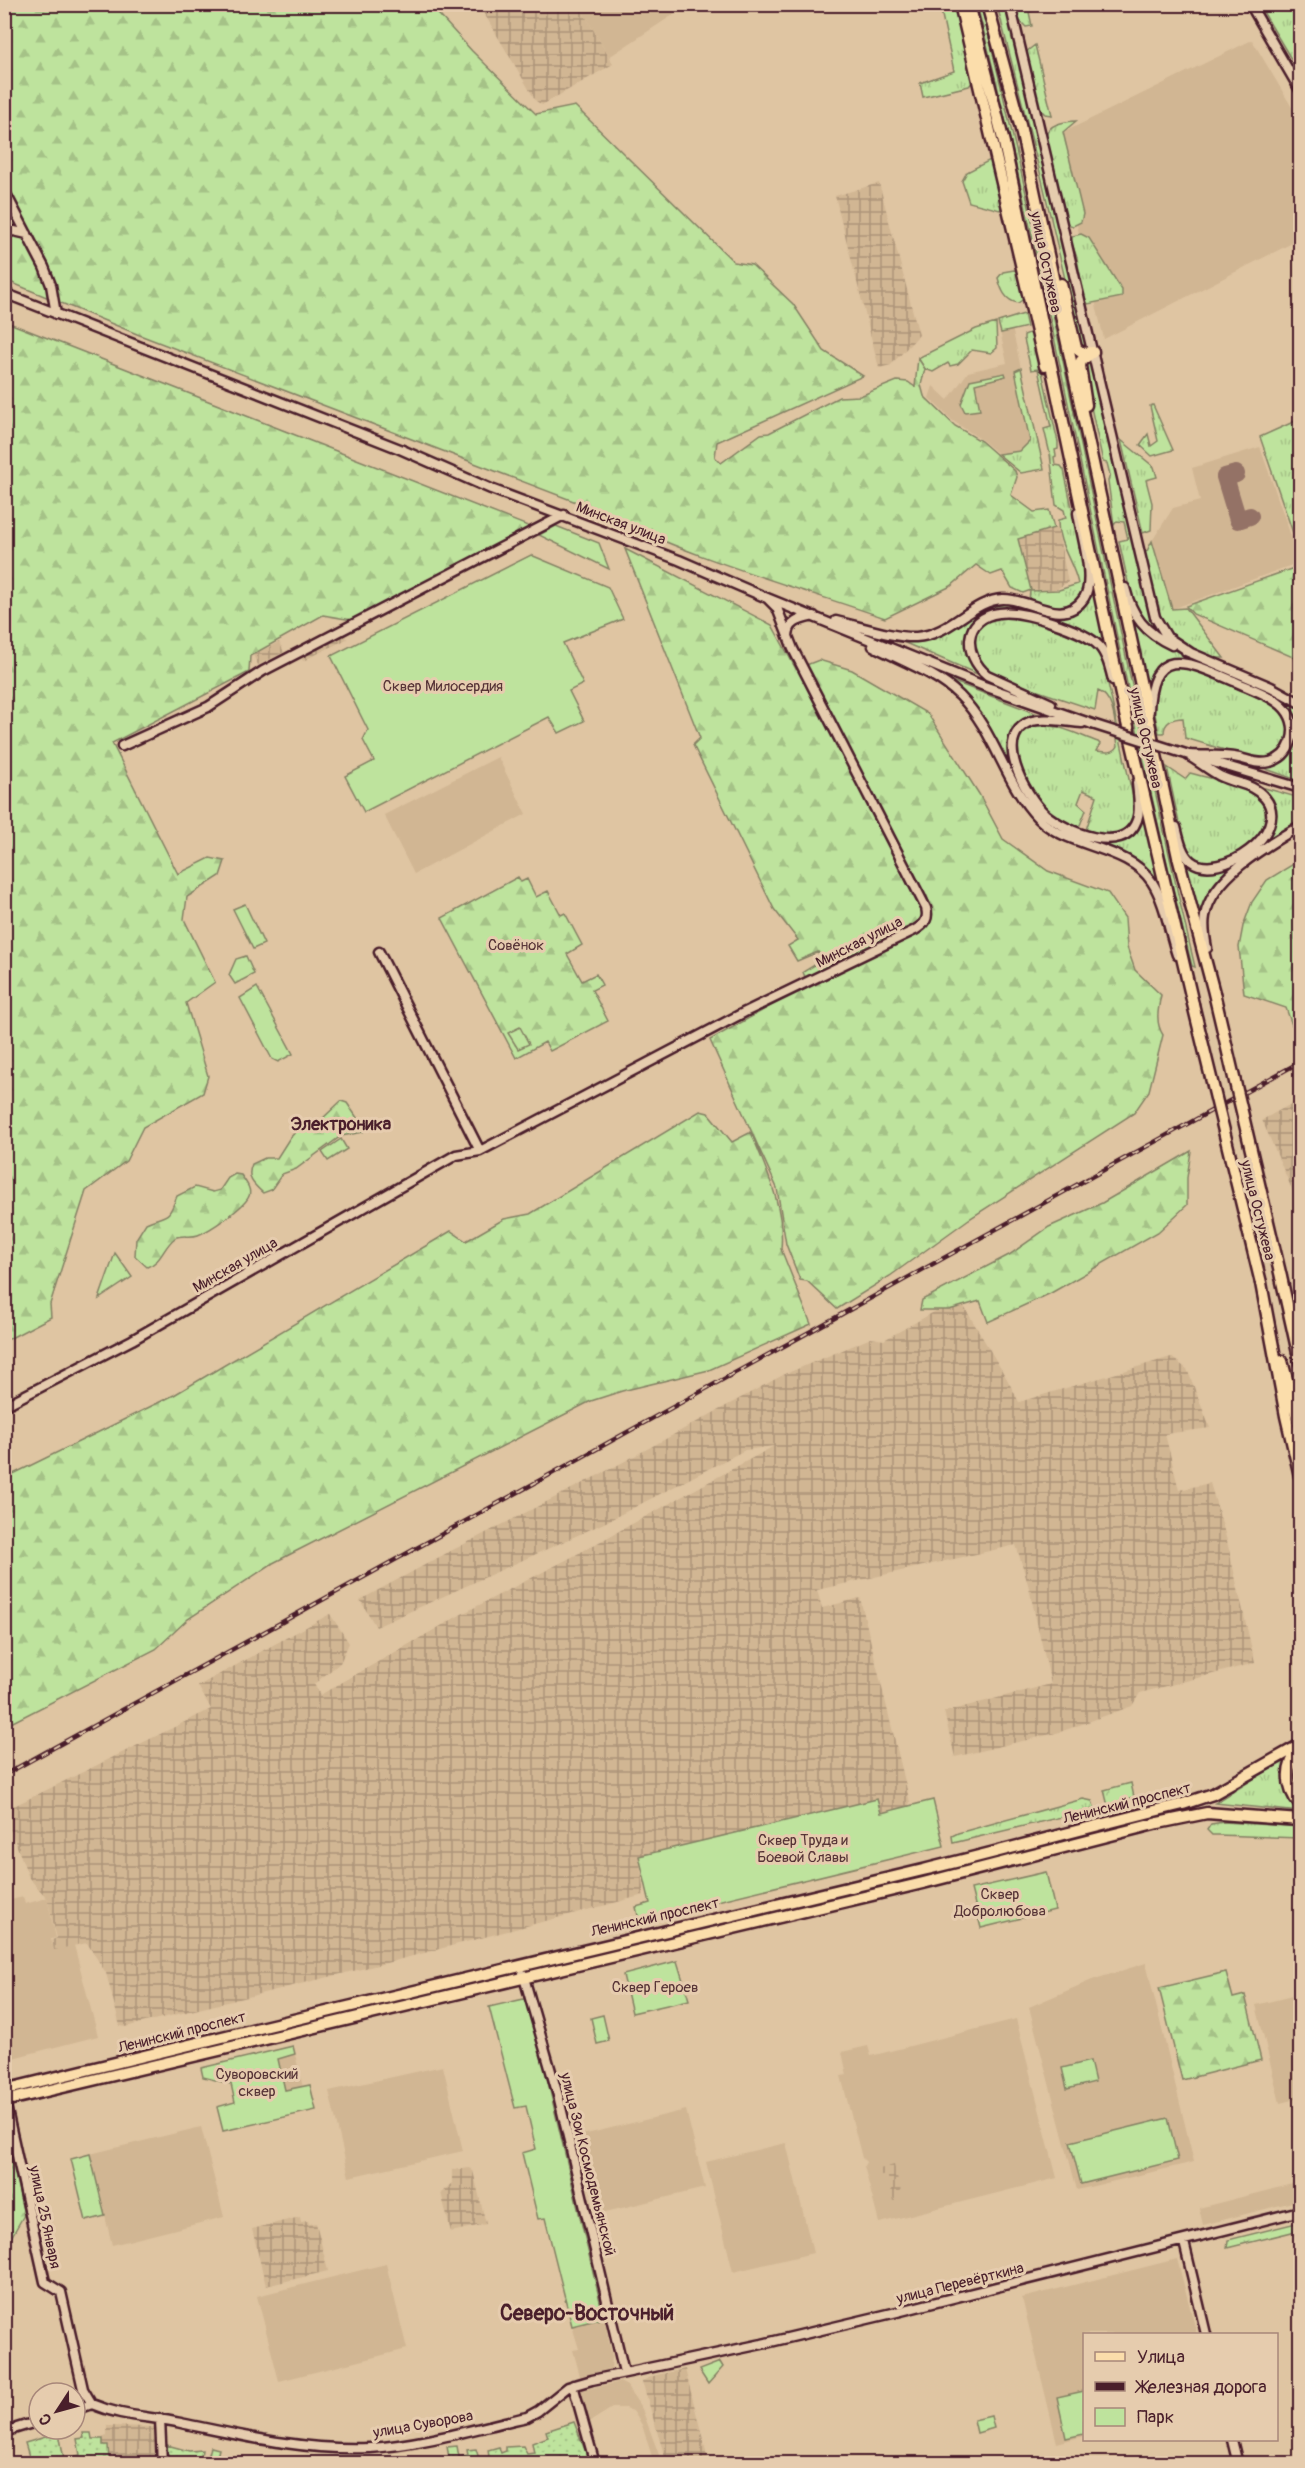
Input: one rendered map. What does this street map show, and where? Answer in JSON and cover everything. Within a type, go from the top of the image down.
[{"type":"main road","points":[[960,4],[997,154],[1034,320],[1070,459]]},
{"type":"main road","name":"улица Остужева","points":[[969,4],[1024,229],[1070,459],[1125,714],[1261,1283],[1286,1416],[1300,1476]]},
{"type":"main road","name":"улица Остужева","points":[[987,4],[1020,125],[1072,374],[1097,480],[1126,626],[1191,912],[1214,993],[1300,1358]]},
{"type":"main road","points":[[1020,125],[1049,233],[1076,348],[1082,353],[1093,352]]},
{"type":"main road","points":[[1093,352],[1081,361],[1080,369],[1097,480]]},
{"type":"main road","points":[[1261,1283],[1300,1428]]},
{"type":"main road","points":[[1300,1746],[1292,1759],[1288,1777],[1291,1792],[1300,1805]]},
{"type":"main road","name":"Ленинский проспект","points":[[5,2097],[519,1966],[942,1865],[1202,1799],[1300,1746]]},
{"type":"main road","name":"Ленинский проспект","points":[[5,2097],[525,1977],[1192,1816],[1207,1813],[1300,1820]]},
{"type":"street","points":[[1010,4],[1155,617],[1167,637],[1191,653]]},
{"type":"street","points":[[1250,4],[1300,90]]},
{"type":"street","points":[[4,190],[33,243],[51,285],[56,314]]},
{"type":"street","points":[[4,232],[14,231],[27,234]]},
{"type":"street","name":"Минская улица","points":[[4,293],[400,449],[491,489],[713,573],[767,598],[984,686],[1092,724],[1300,788]]},
{"type":"street","points":[[788,637],[789,628],[793,623],[814,616],[895,635],[917,637],[944,630],[979,607],[996,600],[1014,600],[1051,612],[1063,612],[1072,608],[1085,596],[1089,574],[1070,459]]},
{"type":"street","points":[[1097,480],[1127,597],[1142,626],[1162,641],[1271,687],[1300,703]]},
{"type":"street","points":[[122,746],[208,708],[263,671],[564,515]]},
{"type":"street","name":"Минская улица","points":[[4,1406],[132,1340],[456,1155],[480,1151],[573,1104],[700,1035],[915,930],[926,922],[928,914],[926,908],[788,637],[777,609],[767,598]]},
{"type":"street","points":[[1092,724],[987,675],[978,668],[970,650],[969,641],[975,625],[991,615],[1008,612],[1032,617],[1089,638],[1099,646],[1106,657],[1125,714]]},
{"type":"street","points":[[831,623],[934,677],[960,696],[981,724],[1032,812],[1047,826],[1064,836],[1131,863],[1147,875],[1159,896],[1193,1004]]},
{"type":"street","points":[[1149,724],[1149,697],[1153,678],[1166,666],[1179,662],[1198,666],[1265,695],[1285,709],[1292,721],[1293,735],[1288,748],[1270,762],[1189,755]]},
{"type":"street","points":[[1092,724],[1032,721],[1016,733],[1012,742],[1014,761],[1029,792],[1047,816],[1074,831],[1092,837],[1110,839],[1126,834],[1133,828],[1139,814],[1135,759]]},
{"type":"street","points":[[1160,772],[1182,847],[1188,857],[1207,867],[1231,861],[1267,833],[1271,823],[1270,806],[1265,798],[1251,787],[1221,776],[1189,755]]},
{"type":"street","points":[[1214,993],[1204,922],[1210,900],[1231,874],[1300,826]]},
{"type":"street","points":[[379,952],[480,1151]]},
{"type":"street","points":[[1281,1277],[1300,1338]]},
{"type":"street","name":"улица Зои Космодемьянской","points":[[519,1966],[525,1977],[559,2099],[624,2372]]},
{"type":"street","name":"улица 25 Января","points":[[5,2097],[45,2282],[61,2292],[83,2389],[92,2404]]},
{"type":"street","name":"улица Перевёрткина","points":[[624,2372],[762,2344],[1184,2242],[1300,2211]]},
{"type":"street","points":[[1184,2242],[1206,2333]]},
{"type":"street","name":"улица Суворова","points":[[92,2404],[121,2415],[160,2419],[294,2445],[371,2448],[527,2417],[573,2385],[624,2372]]},
{"type":"street","points":[[573,2385],[595,2463]]},
{"type":"street","points":[[87,2406],[92,2404]]},
{"type":"street","points":[[160,2419],[162,2463]]},
{"type":"street","points":[[4,2432],[27,2425]]},
{"type":"street","points":[[1232,2441],[1238,2463]]},
{"type":"shaded area","points":[[479,5],[579,5],[613,64],[542,105],[536,101]]},
{"type":"shaded area","points":[[579,5],[688,5],[609,57]]},
{"type":"shaded area","points":[[1252,40],[1300,121],[1300,239],[1104,339],[1056,136]]},
{"type":"shaded area","points":[[879,183],[919,335],[891,365],[879,368],[835,196]]},
{"type":"shaded area","points":[[1010,318],[1043,469],[1020,472],[982,440],[953,421],[929,398],[933,386],[948,400],[968,372],[1007,363],[998,322]]},
{"type":"shaded area","points":[[1260,447],[1300,562],[1172,609],[1152,541],[1173,508],[1200,501],[1192,468]]},
{"type":"shaded area","points":[[1057,527],[1068,582],[1057,589],[1031,590],[1018,539]]},
{"type":"shaded area","points":[[343,631],[347,639],[303,661],[299,654]]},
{"type":"shaded area","points":[[279,642],[284,652],[258,665],[253,655]]},
{"type":"shaded area","points":[[498,757],[526,814],[414,874],[384,815]]},
{"type":"shaded area","points":[[1300,1099],[1300,1208],[1262,1120]]},
{"type":"shaded area","points":[[959,1298],[1019,1402],[1171,1357],[1187,1369],[1210,1428],[1165,1434],[1179,1490],[1210,1483],[1226,1537],[1255,1663],[1140,1693],[1132,1706],[1060,1732],[955,1757],[944,1712],[1051,1684],[1028,1584],[1016,1545],[817,1590],[822,1608],[860,1598],[910,1802],[909,1806],[881,1813],[877,1799],[639,1856],[644,1895],[390,1962],[125,2027],[120,2026],[106,1973],[87,1943],[54,1950],[52,1940],[57,1938],[47,1898],[29,1878],[5,1815],[5,1804],[11,1800],[14,1806],[211,1709],[198,1686],[330,1614],[349,1643],[340,1663],[314,1684],[320,1695],[460,1615],[570,1558],[774,1446],[745,1450],[602,1524],[376,1627],[360,1600],[616,1466],[783,1375],[871,1338],[884,1340]]},
{"type":"shaded area","points":[[8,1888],[11,1900],[23,1897],[25,1904],[47,1898],[56,1938],[51,1939],[54,1949],[74,1945],[98,2036],[5,2060],[4,1889]]},
{"type":"shaded area","points":[[1146,1963],[1194,2162],[1077,2190],[1029,2007],[1092,1980]]},
{"type":"shaded area","points":[[1300,1994],[1300,2098],[1280,2103],[1256,2005]]},
{"type":"shaded area","points":[[1016,2019],[1057,2178],[879,2223],[864,2166],[866,2162],[862,2158],[841,2076],[847,2075],[842,2052],[868,2046],[871,2056]]},
{"type":"shaded area","points":[[295,2054],[305,2096],[230,2104],[285,2090],[278,2058]]},
{"type":"shaded area","points":[[443,2066],[463,2151],[349,2177],[329,2091]]},
{"type":"shaded area","points":[[686,2110],[705,2188],[597,2214],[578,2136]]},
{"type":"shaded area","points":[[201,2127],[224,2217],[112,2245],[90,2154]]},
{"type":"shaded area","points":[[786,2143],[813,2253],[733,2272],[706,2162]]},
{"type":"shaded area","points":[[894,2165],[903,2199],[894,2201],[887,2174],[877,2176],[876,2170]]},
{"type":"shaded area","points":[[469,2168],[473,2171],[486,2224],[451,2232],[441,2193],[452,2183],[452,2170]]},
{"type":"shaded area","points":[[1300,2182],[1300,2200],[1203,2225],[1199,2208]]},
{"type":"shaded area","points":[[300,2217],[301,2222],[316,2223],[328,2271],[266,2286],[252,2229]]},
{"type":"shaded area","points":[[1177,2259],[1197,2333],[1083,2333],[1083,2436],[1057,2443],[1022,2298]]},
{"type":"shaded area","points":[[386,2264],[407,2349],[279,2381],[257,2296]]},
{"type":"shaded area","points":[[604,2318],[612,2356],[611,2369],[580,2376],[573,2350],[579,2349],[572,2326]]},
{"type":"shaded area","points":[[685,2369],[709,2463],[666,2461],[642,2381],[656,2375]]},
{"type":"shaded area","points":[[620,2382],[627,2386],[642,2409],[662,2463],[654,2463],[642,2425],[633,2411],[625,2408],[612,2408],[588,2423],[579,2393],[581,2390]]},
{"type":"shaded area","points":[[107,2426],[154,2427],[157,2463],[109,2463],[108,2445],[103,2445],[103,2437],[107,2436]]},
{"type":"green space","points":[[949,4],[957,6],[975,79],[969,86],[923,97],[920,83],[954,71],[940,6]]},
{"type":"green space","points":[[4,5],[430,5],[472,51],[536,114],[575,106],[734,262],[752,265],[793,304],[824,351],[863,376],[717,442],[715,457],[721,463],[761,434],[769,433],[839,397],[860,396],[897,381],[908,382],[915,387],[918,358],[925,369],[921,385],[924,396],[955,426],[981,441],[1015,471],[1017,477],[1011,495],[1034,512],[1049,510],[1054,528],[1018,539],[1031,590],[1023,593],[1012,588],[1002,571],[991,575],[976,565],[951,586],[885,618],[702,556],[631,527],[597,510],[137,334],[5,280]]},
{"type":"green space","points":[[977,5],[981,5],[1038,244],[1167,847],[1195,967],[1192,966],[1163,846],[1034,244]]},
{"type":"green space","points":[[997,5],[1006,5],[1087,344],[1085,349],[1081,348],[1042,180]]},
{"type":"green space","points":[[1014,5],[1037,5],[1036,10],[1029,12],[1032,26],[1026,27],[1017,18]]},
{"type":"green space","points":[[1259,5],[1300,5],[1300,74]]},
{"type":"green space","points":[[1035,45],[1052,115],[1045,114],[1039,108],[1026,52]]},
{"type":"green space","points":[[1076,121],[1063,132],[1083,214],[1081,222],[1073,226],[1067,224],[1046,137],[1047,132],[1053,126]]},
{"type":"green space","points":[[992,159],[1005,203],[1000,210],[969,202],[962,181],[967,172]]},
{"type":"green space","points":[[1081,234],[1089,238],[1122,290],[1122,297],[1088,304],[1083,294],[1077,258],[1071,241],[1073,236]]},
{"type":"green space","points":[[1014,270],[1019,272],[1025,298],[1018,303],[1007,297],[998,278],[1003,272]]},
{"type":"green space","points":[[1024,314],[1027,327],[1001,333],[998,322]]},
{"type":"green space","points":[[4,321],[533,528],[352,620],[323,615],[250,656],[249,672],[112,743],[178,874],[210,858],[225,861],[220,876],[187,897],[184,919],[215,982],[186,1003],[208,1076],[203,1093],[143,1127],[126,1161],[86,1191],[50,1304],[51,1317],[5,1341]]},
{"type":"green space","points":[[996,323],[997,348],[991,353],[972,350],[958,364],[950,366],[948,363],[933,372],[925,369],[918,358],[976,329]]},
{"type":"green space","points":[[1029,333],[1034,337],[1058,442],[1058,449],[1055,450],[1056,456],[1054,457],[1055,465],[1061,466],[1064,470],[1085,570],[1082,590],[1075,602],[1070,606],[1057,609],[1029,601],[1030,591],[1059,590],[1078,584],[1058,529],[1058,520],[1066,518],[1064,510],[1056,505],[1050,454],[1044,429],[1051,427],[1038,369],[1031,370],[1024,339],[1024,335]]},
{"type":"green space","points":[[1086,361],[1091,362],[1150,613],[1161,636],[1141,621],[1131,596],[1119,541],[1128,539],[1124,522],[1117,521],[1114,525],[1108,481],[1110,475],[1107,463],[1103,462],[1083,371]]},
{"type":"green space","points":[[1021,368],[1044,469],[1021,473],[998,454],[1020,451],[1030,441],[1015,371]]},
{"type":"green space","points":[[1005,373],[1006,376],[975,384],[980,410],[965,412],[961,404],[970,380]]},
{"type":"green space","points":[[1153,405],[1173,450],[1152,456],[1140,445],[1148,434],[1151,446],[1158,441],[1150,406]]},
{"type":"green space","points":[[1300,419],[1300,553],[1260,437]]},
{"type":"green space","points":[[1121,440],[1154,467],[1157,477],[1146,480],[1152,503],[1151,530],[1143,533]]},
{"type":"green space","points":[[556,526],[599,543],[609,569],[539,535]]},
{"type":"green space","points":[[1152,541],[1172,609],[1186,608],[1224,658],[1213,658],[1173,639],[1160,622],[1143,552],[1147,551]]},
{"type":"green space","points":[[625,549],[772,625],[796,669],[819,660],[852,670],[928,714],[979,794],[1003,839],[1048,871],[1108,893],[1125,918],[1127,947],[1135,970],[1161,995],[1158,1021],[1163,1035],[1149,1091],[1134,1113],[969,1219],[890,1276],[837,1309],[807,1281],[800,1280],[786,1244],[777,1188],[710,1040],[808,985],[929,923],[930,905],[927,896],[920,900],[923,915],[912,928],[807,982],[803,972],[823,960],[818,952],[797,961],[788,946],[798,940],[774,909],[693,745],[700,738]]},
{"type":"green space","name":"Сквер Милосердия","points":[[531,555],[608,587],[623,619],[563,643],[583,684],[569,691],[584,721],[559,733],[549,717],[364,812],[345,776],[374,761],[363,740],[368,730],[331,656]]},
{"type":"green space","points":[[1294,568],[1300,598],[1300,666],[1293,657],[1193,614],[1186,606]]},
{"type":"green space","points":[[1092,583],[1107,651],[1103,645],[1007,609],[969,629],[966,643],[968,655],[973,666],[982,676],[896,639],[925,638],[941,634],[983,608],[995,604],[1013,604],[1049,615],[1068,615]]},
{"type":"green space","points":[[1004,616],[1043,624],[1071,634],[1094,648],[1102,656],[1134,802],[1130,821],[1120,833],[1104,836],[1095,835],[1086,830],[1097,796],[1083,790],[1078,803],[1086,810],[1080,825],[1075,827],[1053,816],[1037,798],[1019,765],[1014,751],[1020,733],[1040,726],[1059,727],[1098,742],[1100,744],[1096,751],[1112,751],[1118,746],[1114,714],[1104,694],[1098,691],[1095,710],[1005,680],[983,665],[977,655],[974,636],[979,628],[989,621]]},
{"type":"green space","points":[[1131,616],[1143,632],[1159,643],[1284,697],[1300,707],[1300,781],[1266,769],[1288,752],[1297,737],[1296,720],[1287,705],[1262,690],[1215,669],[1187,660],[1173,660],[1162,664],[1153,673],[1147,689]]},
{"type":"green space","points":[[1175,667],[1193,668],[1278,707],[1288,725],[1288,741],[1284,748],[1278,754],[1258,760],[1185,738],[1183,718],[1170,721],[1164,733],[1159,733],[1153,694],[1159,679],[1165,672]]},
{"type":"green space","points":[[944,678],[1043,716],[1028,719],[1017,727],[1011,735],[1009,752],[1019,779],[1037,811],[1048,822],[1059,829],[1088,840],[1117,841],[1129,836],[1138,827],[1142,812],[1160,890],[1150,875],[1137,864],[1123,856],[1074,839],[1045,822],[1025,799],[975,710]]},
{"type":"green space","points":[[1167,767],[1185,779],[1190,773],[1233,784],[1256,796],[1265,806],[1267,818],[1254,840],[1242,850],[1216,862],[1205,863],[1193,857],[1184,846]]},
{"type":"green space","points":[[1261,787],[1300,798],[1300,822],[1220,879],[1204,904],[1200,923],[1183,858],[1200,870],[1213,872],[1230,866],[1259,844],[1267,835],[1275,819],[1273,805]]},
{"type":"green space","points":[[1300,860],[1300,1019],[1292,1025],[1286,1008],[1244,994],[1239,947],[1243,926],[1252,902],[1267,880]]},
{"type":"green space","name":"Совёнок","points":[[518,877],[521,882],[527,879],[536,897],[548,891],[561,915],[565,913],[582,945],[567,954],[582,981],[596,974],[602,985],[592,990],[608,1021],[550,1051],[545,1042],[516,1058],[442,918]]},
{"type":"green space","points":[[245,904],[264,944],[253,949],[233,909]]},
{"type":"green space","points":[[246,956],[254,974],[235,984],[229,975],[236,959]]},
{"type":"green space","points":[[257,987],[293,1054],[278,1062],[272,1059],[240,998]]},
{"type":"green space","points":[[520,1027],[529,1044],[518,1049],[508,1033]]},
{"type":"green space","points":[[341,1101],[347,1103],[364,1128],[363,1132],[341,1136],[296,1169],[282,1174],[271,1190],[263,1193],[256,1187],[250,1177],[252,1164],[265,1158],[277,1158],[300,1127],[322,1119]]},
{"type":"green space","points":[[700,1111],[708,1113],[732,1142],[751,1132],[777,1204],[781,1249],[811,1324],[709,1370],[591,1401],[273,1563],[188,1619],[156,1649],[5,1726],[5,1478],[174,1395],[451,1231],[466,1241],[504,1219],[530,1214]]},
{"type":"green space","points":[[341,1139],[347,1149],[328,1161],[322,1152]]},
{"type":"green space","points":[[1191,1151],[1187,1178],[1187,1205],[1158,1232],[1051,1293],[988,1322],[980,1301],[949,1310],[920,1310],[922,1300],[1009,1255],[1049,1227],[1102,1203]]},
{"type":"green space","points":[[235,1174],[241,1175],[250,1193],[246,1201],[234,1212],[203,1233],[175,1238],[152,1265],[147,1267],[135,1256],[136,1239],[146,1223],[166,1216],[177,1196],[195,1187],[213,1192],[220,1190],[228,1178]]},
{"type":"green space","points":[[115,1253],[132,1277],[99,1299]]},
{"type":"green space","points":[[1287,1758],[1284,1775],[1286,1787],[1300,1812],[1215,1803]]},
{"type":"green space","points":[[1131,1783],[1134,1797],[1108,1806],[1104,1790]]},
{"type":"green space","name":"Сквер Труда и Боевой Славы","points":[[877,1799],[881,1813],[933,1800],[944,1846],[639,1920],[636,1907],[650,1903],[639,1856]]},
{"type":"green space","points":[[1083,1799],[1092,1801],[1095,1809],[953,1843],[952,1836],[958,1833]]},
{"type":"green space","points":[[1224,1822],[1300,1827],[1300,1838],[1212,1835],[1207,1830],[1211,1824]]},
{"type":"green space","name":"Сквер Добролюбова","points":[[1046,1872],[1055,1910],[981,1928],[971,1889]]},
{"type":"green space","name":"Сквер Героев","points":[[677,1961],[689,2000],[632,2013],[623,1975]]},
{"type":"green space","points":[[1226,1972],[1233,1998],[1245,1995],[1261,2060],[1182,2080],[1159,1988]]},
{"type":"green space","points":[[528,1998],[604,2318],[572,2326],[545,2218],[538,2219],[522,2153],[536,2149],[526,2106],[515,2108],[489,2007]]},
{"type":"green space","points":[[603,2015],[609,2041],[597,2044],[591,2018]]},
{"type":"green space","name":"Суворовский сквер","points":[[293,2046],[295,2054],[278,2059],[285,2090],[310,2085],[316,2110],[223,2131],[217,2107],[235,2102],[231,2084],[203,2077],[201,2068]]},
{"type":"green space","points":[[1090,2061],[1095,2082],[1067,2089],[1062,2068]]},
{"type":"green space","points":[[1168,2118],[1178,2160],[1081,2184],[1070,2142]]},
{"type":"green space","points":[[4,2125],[24,2215],[5,2248],[4,2248]]},
{"type":"green space","points":[[90,2154],[105,2216],[86,2221],[71,2159]]},
{"type":"green space","points":[[1296,2223],[1300,2230],[1227,2248],[1228,2240]]},
{"type":"green space","points":[[720,2362],[723,2367],[708,2384],[699,2370]]},
{"type":"green space","points":[[1083,2391],[1083,2434],[1066,2438],[1057,2397]]},
{"type":"green space","points":[[991,2416],[994,2428],[977,2433],[974,2420]]},
{"type":"green space","points":[[574,2422],[590,2463],[445,2463],[450,2462],[447,2447],[457,2446],[459,2457],[468,2455],[467,2450],[476,2449],[479,2459],[489,2457],[488,2450],[499,2447],[501,2453],[506,2451],[506,2447],[523,2446],[527,2454],[534,2453],[532,2443],[548,2437],[546,2431]]},
{"type":"green space","points":[[87,2433],[91,2433],[92,2439],[103,2439],[103,2445],[108,2445],[109,2463],[31,2463],[25,2443],[61,2441],[64,2459],[80,2455],[77,2441],[87,2441]]},
{"type":"green space","points":[[167,2445],[189,2451],[202,2450],[201,2456],[208,2458],[211,2447],[219,2449],[217,2457],[221,2459],[220,2463],[169,2463]]},
{"type":"taxiway","points":[[1236,474],[1225,477],[1238,520],[1250,516]]},
{"type":"railway","points":[[4,1775],[1300,1062]]},
{"type":"district","name":"Электроника","points":[[341,1124]]},
{"type":"district","name":"Северо-Восточный","points":[[587,2313]]}]
